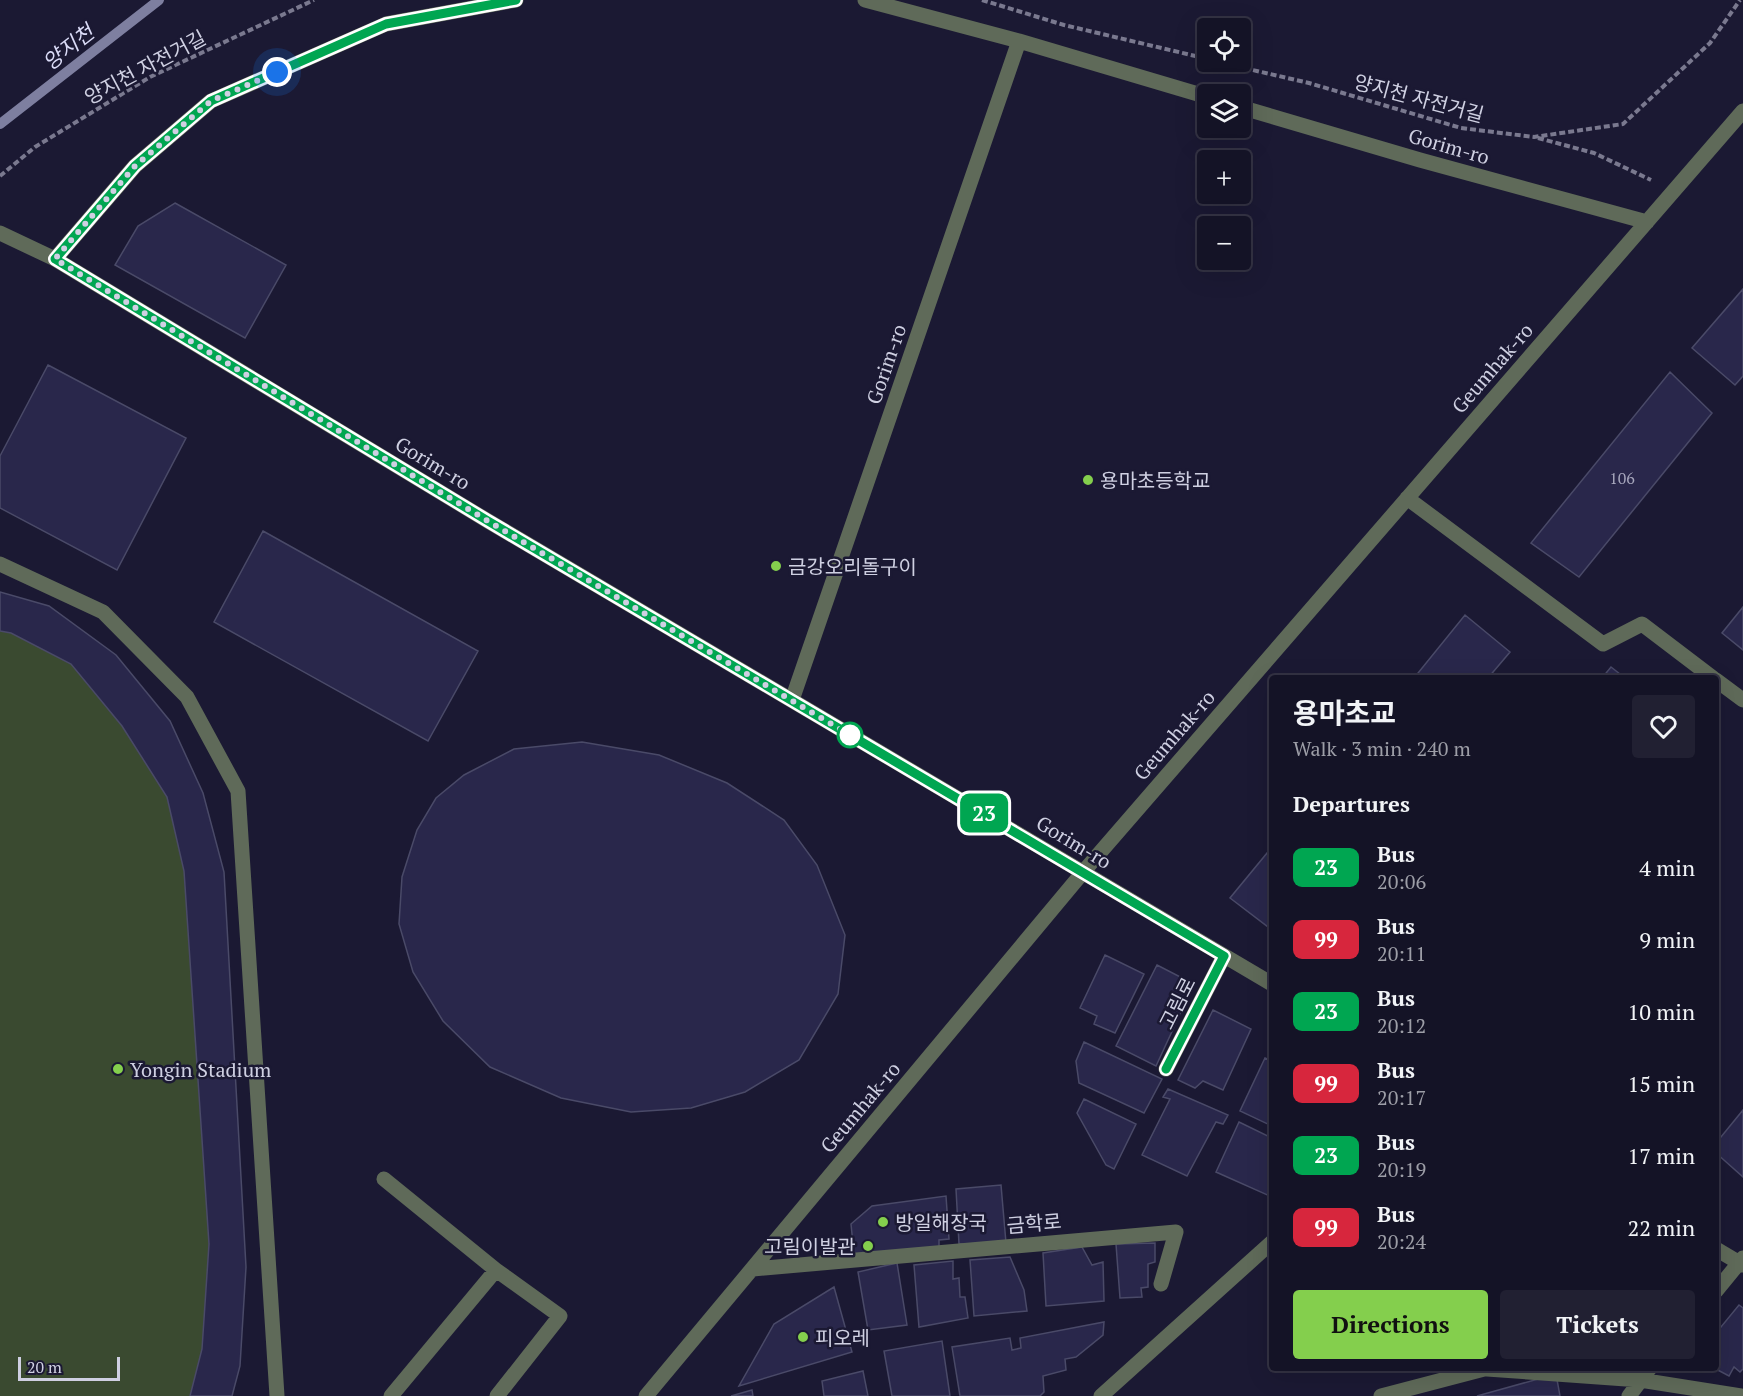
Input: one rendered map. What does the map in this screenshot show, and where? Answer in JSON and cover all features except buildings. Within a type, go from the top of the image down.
[{"type":"street","points":[[55,259],[135,166],[211,101],[386,24],[516,0]]},
{"type":"street","points":[[866,0],[1019,41],[1197,94]]},
{"type":"street","name":"Gorim-ro","points":[[792,700],[1019,41]]},
{"type":"street","name":"Gorim-ro","points":[[1251,110],[1420,160],[1647,222]]},
{"type":"street","name":"Geumhak-ro","points":[[646,1396],[1084,871],[1743,111]]},
{"type":"street","name":"Gorim-ro","points":[[0,233],[55,259],[488,521],[1269,982]]},
{"type":"street","points":[[1407,498],[1603,644],[1641,624],[1710,675]]},
{"type":"street","points":[[0,564],[103,612],[187,697],[238,791],[277,1396]]},
{"type":"street","points":[[1719,682],[1743,700]]},
{"type":"street","name":"고림로","points":[[1166,1069],[1224,956]]},
{"type":"street","points":[[384,1179],[496,1270],[560,1316],[497,1396]]},
{"type":"street","name":"금학로","points":[[753,1269],[1176,1232],[1161,1284]]},
{"type":"street","points":[[1101,1396],[1269,1245]]},
{"type":"street","points":[[1719,1250],[1742,1262],[1719,1288]]},
{"type":"street","points":[[391,1396],[496,1270]]},
{"type":"street","points":[[1389,1395],[1480,1371]]},
{"type":"street","points":[[1516,1371],[1640,1380],[1741,1396]]},
{"type":"street","points":[[1629,1396],[1648,1371]]},
{"type":"path","name":"양지천 자전거길","points":[[0,176],[35,147],[150,77],[314,0]]},
{"type":"path","points":[[982,0],[1064,25],[1197,56]]},
{"type":"path","name":"양지천 자전거길","points":[[1251,70],[1308,83],[1461,128],[1534,137],[1623,124],[1710,43],[1740,0]]},
{"type":"path","points":[[1534,137],[1594,153],[1674,191]]},
{"type":"green space","name":"Yongin Stadium","points":[[0,592],[49,606],[116,655],[170,721],[203,793],[224,872],[246,1267],[240,1366],[232,1396],[0,1396]]},
{"type":"waterway","name":"양지천","points":[[0,124],[159,0]]},
{"type":"bus line","name":"23","points":[[516,0],[386,24],[211,101],[135,166],[55,259],[488,521],[1084,871],[1224,956],[1166,1069]]},
{"type":"place","name":"용마초등학교","points":[[1088,480]]},
{"type":"place","name":"금강오리돌구이","points":[[776,566]]},
{"type":"place","name":"Yongin Stadium","points":[[118,1069]]},
{"type":"place","name":"방일해장국","points":[[883,1222]]},
{"type":"place","name":"고림이발관","points":[[868,1246]]},
{"type":"place","name":"피오레","points":[[803,1337]]},
{"type":"route","points":[[277,72],[211,101],[135,166],[55,259],[488,521],[850,735]]}]
